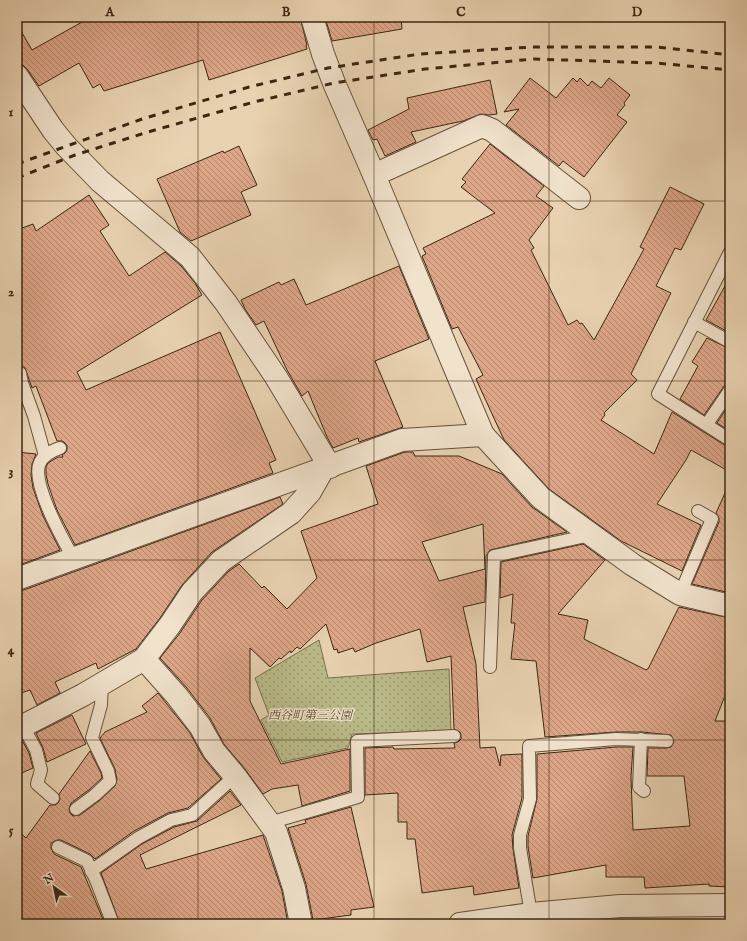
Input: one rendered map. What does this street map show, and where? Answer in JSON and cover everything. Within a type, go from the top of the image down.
[{"type":"street","points":[[312,17],[334,84],[374,175],[483,435],[541,498],[633,565],[680,594],[730,606]]},
{"type":"street","points":[[19,84],[66,146],[100,181],[190,257],[226,303],[276,377],[327,468]]},
{"type":"street","points":[[374,175],[482,126],[492,130],[580,198]]},
{"type":"street","points":[[17,579],[402,440],[483,435]]},
{"type":"street","points":[[20,728],[102,684],[144,659],[170,625],[192,592],[221,561],[291,513],[310,492],[327,468]]},
{"type":"street","points":[[144,659],[177,696],[200,726],[214,751],[235,776],[276,832],[294,888],[301,924]]},
{"type":"street","points":[[460,924],[531,914],[638,905],[730,905]]},
{"type":"lane","points":[[730,252],[658,394],[730,440]]},
{"type":"lane","points":[[694,322],[730,342]]},
{"type":"lane","points":[[20,373],[45,456]]},
{"type":"lane","points":[[707,424],[730,390]]},
{"type":"lane","points":[[60,448],[45,456],[39,465],[39,480],[58,531],[74,559]]},
{"type":"lane","points":[[680,594],[712,519],[698,511]]},
{"type":"lane","points":[[490,667],[494,556],[591,535]]},
{"type":"lane","points":[[76,809],[95,796],[110,781],[108,771],[92,738],[101,705],[102,684]]},
{"type":"lane","points":[[20,728],[36,750],[41,770],[37,784],[53,798]]},
{"type":"lane","points":[[269,823],[358,797],[357,741],[454,736]]},
{"type":"lane","points":[[531,914],[520,848],[520,835],[530,799],[529,746],[616,739],[667,741]]},
{"type":"lane","points":[[641,739],[639,787],[644,791]]},
{"type":"lane","points":[[91,871],[138,838],[171,820],[192,815],[235,776]]},
{"type":"lane","points":[[58,847],[87,861],[113,924]]},
{"type":"green space","name":"西谷町第三公園","points":[[319,640],[328,678],[449,669],[451,731],[352,734],[348,748],[282,762],[261,720],[269,715],[255,678]]},
{"type":"building","points":[[91,17],[300,17],[307,49],[209,80],[203,60],[104,91],[100,84],[93,88],[79,63],[39,86],[23,65],[17,64],[17,24],[32,50]]},
{"type":"building","points":[[325,17],[401,17],[402,29],[332,41]]},
{"type":"building","points":[[530,78],[556,98],[573,78],[577,82],[580,78],[588,86],[592,81],[601,88],[609,78],[630,95],[624,103],[625,105],[617,115],[627,122],[584,177],[563,161],[559,166],[506,125],[519,109],[504,112]]},
{"type":"building","points":[[490,80],[497,114],[481,114],[463,121],[411,132],[416,142],[385,156],[377,139],[373,140],[368,130],[409,109],[407,98]]},
{"type":"building","points":[[490,144],[544,186],[536,196],[553,208],[529,240],[534,248],[531,250],[568,325],[577,320],[580,324],[582,323],[594,340],[644,249],[640,247],[670,187],[704,204],[681,250],[675,248],[656,286],[671,293],[631,374],[637,380],[604,413],[605,415],[601,420],[654,454],[672,412],[726,446],[730,447],[730,472],[691,450],[657,504],[701,525],[682,571],[621,541],[549,489],[504,440],[476,379],[483,375],[458,327],[452,329],[422,256],[426,254],[423,248],[495,213],[461,187],[466,182],[462,179]]},
{"type":"building","points":[[239,146],[257,185],[241,192],[251,215],[191,241],[180,232],[157,179],[223,151],[224,153]]},
{"type":"building","points":[[89,195],[109,225],[100,231],[129,276],[165,252],[181,266],[195,283],[202,295],[77,372],[86,390],[220,332],[276,460],[269,463],[273,473],[75,545],[57,510],[46,474],[46,467],[48,463],[58,457],[63,457],[62,455],[67,450],[67,446],[62,441],[57,441],[36,386],[32,388],[25,368],[22,366],[17,366],[17,230],[33,224],[36,231]]},
{"type":"building","points":[[399,266],[429,339],[375,361],[403,427],[359,442],[358,438],[333,448],[308,391],[302,396],[287,370],[264,321],[256,325],[245,309],[241,300],[279,282],[281,285],[294,279],[306,305]]},
{"type":"building","points":[[730,277],[730,333],[706,320]]},
{"type":"building","points":[[707,338],[730,349],[730,383],[724,386],[704,415],[680,399],[698,366],[692,362]]},
{"type":"building","points":[[730,403],[730,431],[717,423]]},
{"type":"building","points":[[17,452],[36,454],[32,464],[31,475],[33,488],[43,516],[60,550],[17,566]]},
{"type":"building","points":[[405,452],[413,452],[415,456],[459,456],[502,474],[532,507],[567,532],[490,550],[486,556],[485,602],[463,607],[476,664],[480,748],[495,747],[500,766],[501,755],[522,754],[522,798],[512,835],[519,888],[474,895],[473,886],[422,893],[415,839],[407,839],[407,822],[398,822],[398,793],[365,795],[365,748],[455,748],[454,743],[461,739],[460,732],[454,729],[451,656],[427,662],[420,629],[376,643],[355,652],[353,648],[338,653],[337,649],[334,650],[326,624],[300,649],[297,647],[291,653],[290,651],[281,659],[279,658],[270,667],[250,648],[250,701],[281,764],[350,749],[350,791],[302,806],[298,785],[272,789],[263,794],[224,744],[210,718],[187,688],[160,658],[180,633],[202,600],[229,571],[239,564],[262,588],[264,586],[287,609],[317,578],[301,531],[378,504],[366,466]],"holes":[[[483,524],[485,569],[439,581],[422,542]]]},
{"type":"building","points":[[730,482],[730,593],[692,584],[719,522],[719,518],[716,513]]},
{"type":"building","points":[[280,497],[283,504],[212,552],[182,585],[160,618],[136,649],[98,669],[96,663],[55,682],[60,693],[37,705],[30,690],[21,693],[17,680],[17,591],[21,591]]},
{"type":"building","points":[[583,544],[605,560],[558,614],[588,620],[584,639],[646,670],[648,669],[679,607],[730,618],[730,683],[715,721],[729,721],[730,887],[709,886],[709,884],[645,888],[644,877],[606,877],[606,865],[533,878],[528,847],[528,836],[537,799],[537,754],[616,747],[633,747],[631,777],[633,830],[690,826],[684,776],[647,776],[648,748],[671,747],[674,742],[671,735],[642,732],[616,732],[545,737],[536,661],[511,659],[515,623],[511,623],[513,594],[500,598],[501,562]]},
{"type":"building","points":[[158,693],[190,733],[203,757],[221,779],[188,808],[168,813],[134,831],[95,859],[90,854],[61,840],[51,843],[51,848],[54,854],[81,867],[105,924],[17,924],[17,830],[26,838],[50,805],[55,805],[58,803],[60,799],[59,794],[90,751],[102,778],[71,803],[69,809],[70,813],[73,816],[80,815],[99,801],[115,786],[117,780],[115,769],[100,738],[105,732],[147,712],[142,706]]},
{"type":"building","points":[[72,715],[86,744],[47,762],[43,748],[36,733]]},
{"type":"building","points":[[22,740],[29,753],[33,768],[17,775],[17,741]]},
{"type":"building","points":[[230,791],[241,805],[140,855],[146,869],[263,835],[282,891],[288,924],[120,924],[101,873],[142,844],[174,827],[197,821]]},
{"type":"building","points":[[351,807],[374,907],[351,910],[351,915],[313,920],[306,884],[288,828],[306,823],[305,820]]},
{"type":"railway","points":[[17,164],[142,119],[249,87],[328,68],[420,54],[532,47],[656,47],[730,55]]},
{"type":"railway","points":[[17,178],[75,155],[148,132],[254,102],[334,83],[425,69],[534,59],[656,63],[730,70]]}]
